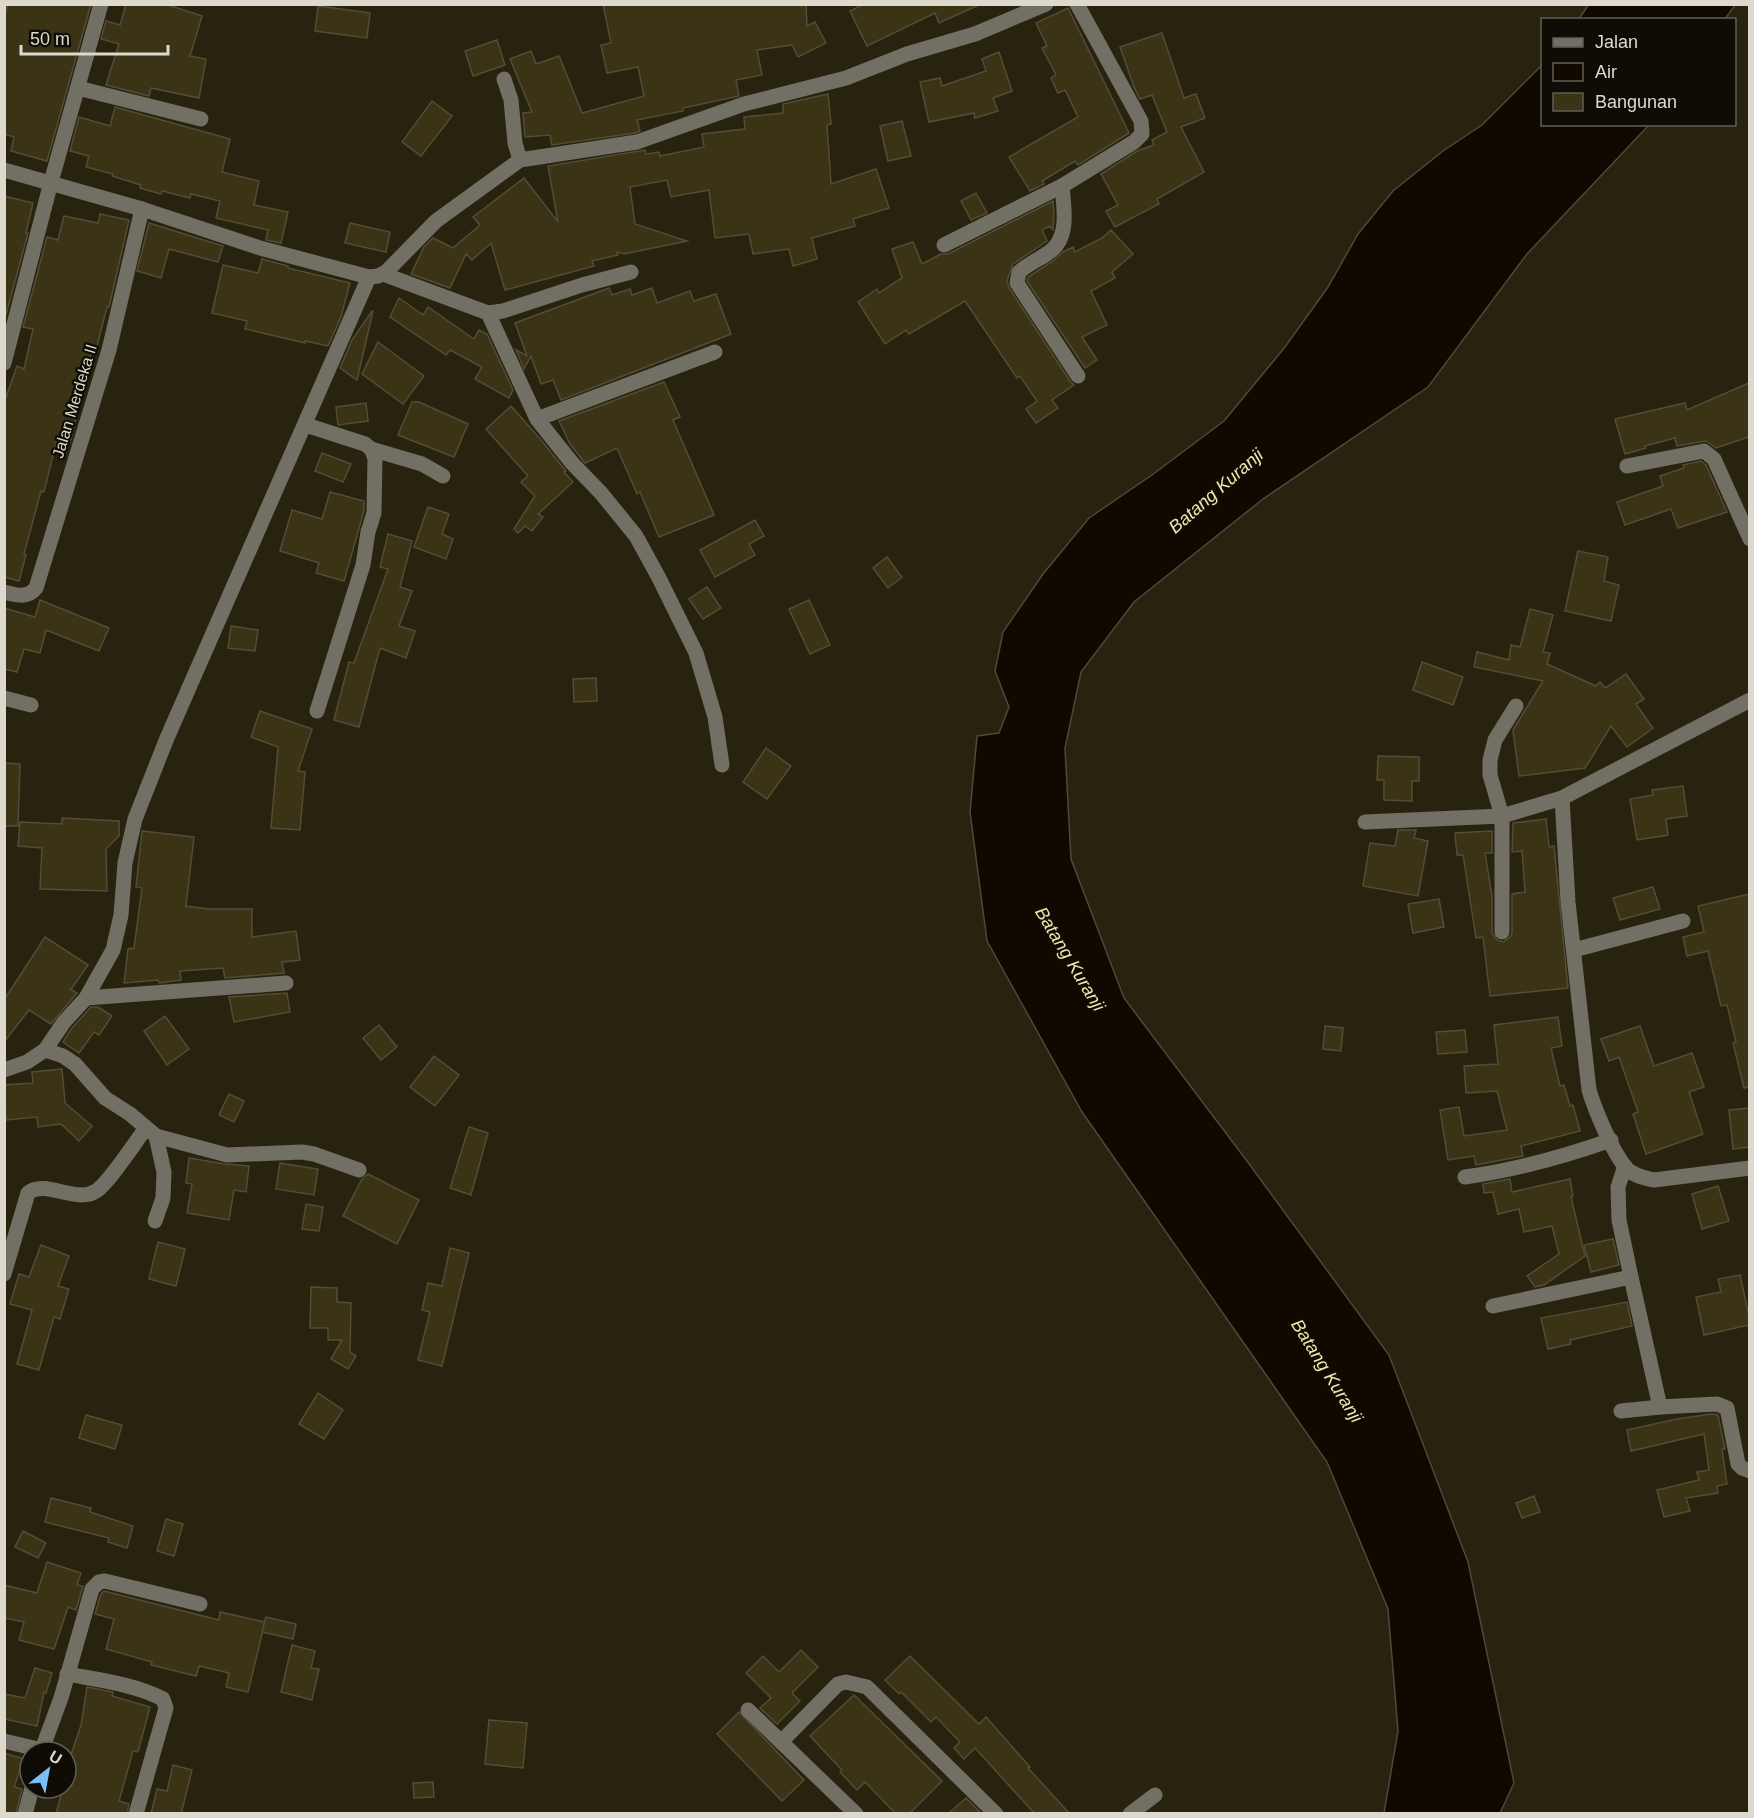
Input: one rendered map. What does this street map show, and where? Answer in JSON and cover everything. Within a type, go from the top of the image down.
[{"type":"street","points":[[4,363],[51,182],[101,4]]},
{"type":"street","points":[[4,1070],[27,1062],[45,1050],[64,1022],[86,998],[113,950],[121,915],[125,863],[135,819],[172,727],[306,425],[376,276],[436,221],[520,160],[552,153],[637,142],[744,104],[846,78],[908,54],[975,34],[1046,4]]},
{"type":"street","points":[[944,244],[1062,186],[1134,142],[1142,134],[1141,121],[1077,4]]},
{"type":"street","points":[[504,79],[511,100],[514,143],[520,160]]},
{"type":"street","points":[[78,88],[201,119]]},
{"type":"street","points":[[4,170],[142,209],[260,248],[376,276],[488,313],[503,311],[582,285],[631,272]]},
{"type":"street","points":[[1062,186],[1064,212],[1062,236],[1051,252],[1019,272],[1017,283],[1078,376]]},
{"type":"street","name":"Jalan Merdeka II","points":[[4,591],[25,595],[36,588],[109,350],[142,209]]},
{"type":"street","points":[[488,313],[537,419],[572,464],[601,493],[636,536],[659,578],[696,653],[715,717],[722,765]]},
{"type":"street","points":[[537,419],[715,352]]},
{"type":"street","points":[[306,425],[365,444],[371,449],[422,464],[443,476]]},
{"type":"street","points":[[317,711],[363,565],[368,532],[374,513],[375,458],[371,449]]},
{"type":"street","points":[[1627,466],[1708,452],[1714,459],[1749,539]]},
{"type":"street","points":[[4,698],[31,705]]},
{"type":"street","points":[[1365,822],[1502,816],[1562,798],[1749,700]]},
{"type":"street","points":[[1502,932],[1502,816],[1490,775],[1490,760],[1495,740],[1516,706]]},
{"type":"street","points":[[1562,798],[1568,902],[1589,1090],[1598,1118],[1625,1166],[1635,1174],[1654,1180],[1749,1168]]},
{"type":"street","points":[[1574,950],[1683,921]]},
{"type":"street","points":[[86,998],[286,983]]},
{"type":"street","points":[[45,1050],[63,1056],[75,1064],[105,1098],[130,1114],[151,1132],[227,1155],[302,1152],[359,1170]]},
{"type":"street","points":[[151,1132],[164,1172],[163,1198],[155,1221]]},
{"type":"street","points":[[4,1274],[27,1193],[39,1188],[82,1195],[96,1191],[151,1132]]},
{"type":"street","points":[[1465,1177],[1508,1171],[1573,1154],[1611,1140]]},
{"type":"street","points":[[1625,1166],[1618,1186],[1619,1220],[1660,1407]]},
{"type":"street","points":[[1493,1306],[1631,1277]]},
{"type":"street","points":[[1621,1411],[1717,1404],[1728,1408],[1738,1464],[1749,1471]]},
{"type":"street","points":[[45,1740],[61,1698],[92,1589],[99,1582],[105,1581],[200,1604]]},
{"type":"street","points":[[67,1674],[108,1681],[152,1694],[163,1700],[166,1708],[136,1814]]},
{"type":"street","points":[[782,1742],[838,1684],[846,1682],[867,1687],[996,1814]]},
{"type":"street","points":[[748,1710],[856,1814]]},
{"type":"street","points":[[1130,1814],[1155,1795]]},
{"type":"water","points":[[1589,4],[1735,4],[1726,18],[1580,18]]},
{"type":"water","name":"Batang Kuranji","points":[[1541,66],[1541,126],[1648,126],[1527,254],[1428,387],[1263,499],[1134,602],[1081,672],[1065,748],[1071,859],[1124,998],[1389,1355],[1468,1562],[1514,1783],[1500,1813],[1384,1813],[1398,1731],[1388,1609],[1327,1462],[1082,1112],[987,941],[970,812],[977,736],[999,733],[1009,707],[995,671],[1003,632],[1043,574],[1089,518],[1152,475],[1224,421],[1285,347],[1328,287],[1358,234],[1393,191],[1443,151],[1482,125]]},
{"type":"building","points":[[8,4],[91,4],[47,161],[11,151],[14,137],[4,134],[4,17]]},
{"type":"building","points":[[126,4],[165,4],[202,16],[190,56],[206,59],[199,98],[151,88],[149,96],[106,85],[119,44],[101,39],[106,21],[120,25]]},
{"type":"building","points":[[603,4],[806,4],[807,26],[815,22],[826,43],[798,57],[792,45],[757,50],[762,75],[736,80],[739,96],[637,120],[640,131],[635,133],[552,145],[550,135],[525,137],[523,113],[532,112],[510,59],[531,51],[536,64],[559,56],[582,113],[644,96],[638,67],[607,73],[601,45],[611,43]]},
{"type":"building","points":[[864,4],[981,4],[939,23],[935,13],[867,46],[850,11]]},
{"type":"building","points":[[318,6],[370,13],[367,38],[315,31]]},
{"type":"building","points":[[1068,8],[1129,133],[1078,165],[1075,161],[1042,181],[1044,184],[1030,191],[1009,157],[1078,117],[1065,90],[1058,93],[1051,78],[1056,75],[1042,48],[1047,46],[1036,23]]},
{"type":"building","points":[[1162,33],[1184,98],[1196,94],[1205,118],[1181,127],[1204,172],[1157,199],[1159,204],[1115,227],[1106,211],[1118,205],[1101,174],[1137,151],[1154,145],[1152,140],[1167,132],[1152,95],[1140,99],[1120,47]]},
{"type":"building","points":[[497,40],[505,65],[473,76],[465,51]]},
{"type":"building","points":[[999,52],[1012,91],[993,98],[998,111],[975,118],[974,113],[929,122],[920,82],[940,78],[942,86],[986,71],[982,59]]},
{"type":"building","points":[[828,94],[831,124],[827,125],[831,184],[876,169],[889,208],[853,219],[855,226],[812,238],[817,259],[793,266],[789,249],[753,254],[749,234],[715,238],[709,190],[671,197],[667,180],[630,187],[635,224],[687,241],[624,254],[617,252],[618,255],[592,261],[594,266],[505,290],[491,243],[472,260],[466,254],[450,288],[411,274],[424,247],[433,238],[453,248],[480,225],[473,217],[524,178],[558,222],[548,166],[645,150],[646,154],[659,152],[660,156],[704,147],[702,134],[745,129],[744,117],[783,113],[783,104]]},
{"type":"building","points":[[432,101],[452,116],[421,156],[402,142]]},
{"type":"building","points":[[115,107],[230,139],[222,172],[259,181],[254,205],[288,212],[281,243],[266,240],[268,230],[216,218],[220,201],[191,194],[190,198],[162,191],[161,194],[140,188],[141,185],[112,176],[113,174],[86,167],[89,156],[70,151],[79,117],[110,126]]},
{"type":"building","points":[[902,121],[911,156],[888,161],[880,126]]},
{"type":"building","points":[[976,193],[987,213],[971,220],[961,201]]},
{"type":"building","points":[[4,196],[33,203],[26,233],[28,233],[4,322]]},
{"type":"building","points":[[1053,201],[1053,230],[1050,226],[1042,230],[1047,241],[1013,264],[1007,281],[1009,288],[1074,385],[1052,400],[1058,408],[1036,423],[1026,409],[1037,401],[1020,376],[1017,378],[965,301],[909,334],[906,330],[885,344],[858,302],[877,289],[879,293],[902,278],[892,249],[913,242],[922,264],[941,254],[948,254]]},
{"type":"building","points":[[100,214],[129,220],[109,307],[107,307],[95,354],[91,354],[70,443],[57,439],[44,492],[41,491],[24,554],[26,555],[19,581],[4,577],[4,403],[17,366],[24,369],[33,329],[23,327],[47,237],[58,240],[64,216],[98,223]]},
{"type":"building","points":[[149,223],[223,246],[218,262],[169,249],[161,278],[137,271]]},
{"type":"building","points":[[350,223],[390,232],[386,252],[345,243]]},
{"type":"building","points":[[1111,230],[1133,254],[1112,272],[1115,278],[1091,291],[1107,325],[1082,337],[1097,360],[1085,368],[1027,281],[1028,277],[1063,252],[1073,247],[1075,252],[1102,238]]},
{"type":"building","points":[[262,259],[288,266],[288,268],[350,283],[341,317],[328,346],[245,329],[247,321],[212,313],[223,265],[258,273]]},
{"type":"building","points":[[609,288],[612,295],[630,289],[632,295],[652,288],[657,303],[690,291],[694,301],[716,294],[731,334],[561,400],[553,380],[541,384],[531,356],[524,369],[516,350],[527,356],[515,323]]},
{"type":"building","points":[[399,298],[423,315],[428,307],[474,339],[479,330],[487,334],[513,390],[509,398],[475,379],[482,367],[450,350],[446,355],[390,317]]},
{"type":"building","points":[[372,311],[357,380],[340,368],[352,340]]},
{"type":"building","points":[[378,342],[424,376],[403,404],[362,374]]},
{"type":"building","points":[[664,382],[680,417],[673,420],[714,515],[659,537],[640,492],[637,494],[617,448],[585,463],[570,444],[559,421]]},
{"type":"building","points":[[1749,383],[1749,437],[1716,448],[1706,441],[1677,446],[1675,438],[1625,454],[1615,419],[1685,403],[1687,410]]},
{"type":"building","points":[[412,402],[419,402],[468,424],[454,457],[398,435]]},
{"type":"building","points":[[366,403],[368,421],[338,425],[336,407]]},
{"type":"building","points":[[511,406],[573,482],[538,514],[543,517],[532,531],[525,526],[518,533],[514,529],[535,496],[521,482],[528,476],[486,429]]},
{"type":"building","points":[[322,453],[351,464],[343,482],[315,471]]},
{"type":"building","points":[[1701,461],[1706,465],[1727,512],[1678,528],[1671,509],[1625,525],[1617,502],[1663,486],[1660,476],[1684,468],[1683,465]]},
{"type":"building","points":[[330,492],[364,501],[364,511],[344,581],[316,573],[319,563],[280,551],[292,510],[322,519]]},
{"type":"building","points":[[428,507],[449,514],[442,534],[453,539],[446,559],[414,547]]},
{"type":"building","points":[[755,520],[764,536],[749,544],[755,555],[715,577],[700,550]]},
{"type":"building","points":[[388,534],[412,541],[400,587],[412,591],[399,626],[415,631],[406,658],[380,648],[359,727],[334,720],[349,662],[354,663],[388,569],[380,567]]},
{"type":"building","points":[[1578,551],[1608,557],[1604,581],[1619,585],[1611,621],[1565,611]]},
{"type":"building","points":[[887,557],[902,577],[888,588],[873,568]]},
{"type":"building","points":[[707,587],[721,608],[703,619],[689,599]]},
{"type":"building","points":[[40,600],[109,628],[99,651],[46,630],[40,653],[24,649],[17,672],[4,669],[4,608],[35,617]]},
{"type":"building","points":[[809,600],[830,645],[810,654],[789,609]]},
{"type":"building","points":[[1530,609],[1553,615],[1543,652],[1550,653],[1547,664],[1596,686],[1600,682],[1605,688],[1626,674],[1644,699],[1636,704],[1653,728],[1627,747],[1611,726],[1585,768],[1519,776],[1513,730],[1543,681],[1474,667],[1477,652],[1509,660],[1511,645],[1520,647]]},
{"type":"building","points":[[231,626],[258,630],[255,651],[228,648]]},
{"type":"building","points":[[1422,662],[1463,677],[1453,705],[1413,690]]},
{"type":"building","points":[[596,678],[597,701],[574,702],[573,679]]},
{"type":"building","points":[[260,711],[312,729],[298,771],[305,772],[300,830],[271,828],[278,747],[251,737]]},
{"type":"building","points":[[766,748],[791,766],[767,799],[743,782]]},
{"type":"building","points":[[1378,756],[1419,757],[1419,781],[1412,781],[1412,801],[1384,800],[1384,780],[1377,780]]},
{"type":"building","points":[[4,763],[20,764],[18,826],[4,826]]},
{"type":"building","points":[[1683,786],[1687,816],[1666,819],[1668,835],[1637,840],[1630,799],[1653,795],[1652,790]]},
{"type":"building","points":[[62,818],[119,821],[119,836],[106,849],[107,891],[40,889],[42,848],[18,846],[20,822],[62,824]]},
{"type":"building","points":[[1546,819],[1549,847],[1554,846],[1568,988],[1490,996],[1483,937],[1476,938],[1463,855],[1457,855],[1455,833],[1492,831],[1492,853],[1485,853],[1492,896],[1492,933],[1497,940],[1503,942],[1512,933],[1512,894],[1525,892],[1522,851],[1512,852],[1513,823]]},
{"type":"building","points":[[1398,830],[1416,830],[1414,838],[1428,841],[1418,896],[1363,886],[1370,843],[1395,846]]},
{"type":"building","points":[[142,831],[194,837],[186,906],[209,909],[252,909],[252,937],[296,931],[300,960],[282,962],[284,973],[225,978],[223,968],[180,971],[181,980],[159,983],[158,980],[124,983],[128,949],[134,948],[142,888],[136,887]]},
{"type":"building","points":[[1653,887],[1660,909],[1620,920],[1613,898]]},
{"type":"building","points":[[1749,894],[1749,1087],[1744,1088],[1727,1005],[1721,1006],[1708,951],[1687,956],[1683,937],[1704,932],[1698,906]]},
{"type":"building","points":[[1439,899],[1444,927],[1413,933],[1408,904]]},
{"type":"building","points":[[45,937],[88,965],[70,989],[77,993],[51,1024],[29,1010],[4,1042],[4,1000]]},
{"type":"building","points":[[287,993],[290,1012],[234,1022],[229,997]]},
{"type":"building","points":[[91,1007],[98,1007],[112,1016],[99,1035],[94,1032],[79,1053],[63,1042]]},
{"type":"building","points":[[165,1016],[189,1049],[167,1065],[144,1031]]},
{"type":"building","points":[[1558,1017],[1562,1046],[1551,1048],[1560,1086],[1564,1085],[1570,1106],[1573,1105],[1580,1131],[1521,1146],[1523,1156],[1476,1165],[1474,1156],[1448,1160],[1440,1110],[1459,1107],[1464,1136],[1507,1130],[1497,1091],[1466,1093],[1464,1066],[1498,1064],[1494,1025]]},
{"type":"building","points":[[379,1025],[397,1047],[381,1060],[363,1038]]},
{"type":"building","points":[[1325,1026],[1343,1028],[1341,1051],[1323,1049]]},
{"type":"building","points":[[1640,1026],[1654,1066],[1692,1053],[1704,1087],[1689,1092],[1703,1134],[1646,1154],[1633,1114],[1638,1112],[1619,1057],[1609,1061],[1601,1039]]},
{"type":"building","points":[[1465,1030],[1467,1052],[1438,1054],[1436,1032]]},
{"type":"building","points":[[434,1056],[459,1075],[435,1106],[410,1087]]},
{"type":"building","points":[[62,1069],[65,1103],[92,1126],[79,1141],[61,1124],[38,1127],[37,1117],[6,1120],[4,1085],[33,1083],[32,1072]]},
{"type":"building","points":[[229,1094],[244,1101],[234,1122],[219,1115]]},
{"type":"building","points":[[1749,1108],[1749,1147],[1733,1149],[1729,1110]]},
{"type":"building","points":[[469,1127],[488,1133],[471,1195],[450,1188]]},
{"type":"building","points":[[189,1158],[249,1166],[246,1192],[234,1190],[229,1220],[187,1213],[192,1184],[186,1183]]},
{"type":"building","points":[[280,1163],[318,1169],[314,1195],[276,1189]]},
{"type":"building","points":[[368,1174],[419,1200],[397,1244],[343,1216],[362,1179]]},
{"type":"building","points":[[1510,1179],[1512,1192],[1570,1179],[1573,1196],[1571,1197],[1585,1256],[1544,1285],[1535,1287],[1527,1276],[1559,1254],[1552,1226],[1524,1232],[1519,1209],[1498,1214],[1493,1192],[1484,1193],[1483,1184]]},
{"type":"building","points":[[1718,1186],[1729,1221],[1702,1229],[1692,1194]]},
{"type":"building","points":[[306,1204],[323,1207],[319,1231],[302,1229]]},
{"type":"building","points":[[1613,1239],[1619,1265],[1591,1272],[1584,1245]]},
{"type":"building","points":[[158,1242],[185,1249],[176,1286],[149,1279]]},
{"type":"building","points":[[41,1245],[69,1256],[58,1286],[69,1289],[60,1319],[54,1317],[39,1370],[17,1364],[32,1310],[10,1304],[19,1274],[29,1277]]},
{"type":"building","points":[[450,1248],[469,1253],[442,1366],[418,1360],[430,1312],[422,1310],[428,1283],[442,1286]]},
{"type":"building","points":[[1740,1275],[1749,1325],[1704,1335],[1696,1297],[1721,1292],[1718,1279]]},
{"type":"building","points":[[311,1287],[337,1288],[337,1302],[351,1303],[350,1352],[356,1356],[348,1369],[331,1359],[342,1340],[328,1340],[328,1328],[310,1328]]},
{"type":"building","points":[[1627,1302],[1632,1326],[1570,1340],[1571,1344],[1548,1349],[1541,1318]]},
{"type":"building","points":[[318,1393],[343,1410],[324,1439],[299,1424]]},
{"type":"building","points":[[1711,1414],[1718,1415],[1725,1449],[1722,1449],[1727,1484],[1717,1486],[1718,1493],[1686,1498],[1690,1511],[1664,1517],[1657,1490],[1699,1480],[1697,1472],[1709,1470],[1704,1434],[1631,1451],[1627,1430]]},
{"type":"building","points":[[86,1415],[122,1425],[115,1449],[79,1438]]},
{"type":"building","points":[[1534,1496],[1540,1512],[1522,1518],[1516,1503]]},
{"type":"building","points":[[51,1498],[91,1508],[90,1512],[133,1526],[127,1548],[108,1542],[109,1538],[45,1522]]},
{"type":"building","points":[[166,1519],[183,1524],[174,1556],[157,1551]]},
{"type":"building","points":[[23,1531],[46,1543],[38,1558],[15,1547]]},
{"type":"building","points":[[47,1562],[81,1573],[77,1585],[83,1586],[76,1610],[68,1607],[54,1649],[19,1640],[24,1622],[4,1618],[4,1585],[37,1593]]},
{"type":"building","points":[[104,1591],[219,1620],[220,1612],[265,1622],[248,1692],[226,1687],[229,1673],[199,1666],[196,1676],[151,1665],[152,1662],[106,1649],[114,1619],[95,1614]]},
{"type":"building","points":[[266,1617],[296,1624],[293,1639],[262,1632]]},
{"type":"building","points":[[292,1645],[315,1651],[311,1668],[319,1669],[312,1700],[281,1692]]},
{"type":"building","points":[[801,1650],[818,1667],[792,1693],[800,1701],[777,1724],[760,1708],[771,1698],[746,1673],[763,1656],[779,1672]]},
{"type":"building","points":[[910,1656],[979,1724],[986,1717],[1070,1814],[1035,1814],[975,1748],[964,1759],[954,1748],[960,1742],[936,1717],[931,1722],[901,1692],[899,1694],[885,1680]]},
{"type":"building","points":[[35,1668],[52,1673],[46,1693],[44,1692],[37,1726],[4,1719],[4,1694],[25,1698]]},
{"type":"building","points":[[87,1687],[113,1692],[112,1696],[150,1707],[138,1752],[133,1751],[119,1801],[129,1804],[127,1814],[56,1814],[60,1800],[78,1800],[78,1740],[76,1740],[81,1725]]},
{"type":"building","points":[[854,1695],[942,1781],[909,1814],[896,1814],[865,1782],[857,1790],[840,1772],[842,1770],[810,1736]]},
{"type":"building","points":[[739,1712],[804,1780],[782,1801],[717,1734]]},
{"type":"building","points":[[489,1720],[527,1723],[523,1768],[485,1764]]},
{"type":"building","points":[[4,1753],[18,1757],[18,1776],[14,1787],[18,1788],[19,1800],[16,1814],[4,1814]]},
{"type":"building","points":[[173,1765],[192,1770],[181,1814],[151,1814],[157,1789],[167,1791]]},
{"type":"building","points":[[433,1782],[434,1797],[414,1798],[413,1783]]},
{"type":"building","points":[[966,1798],[982,1814],[948,1814]]}]
